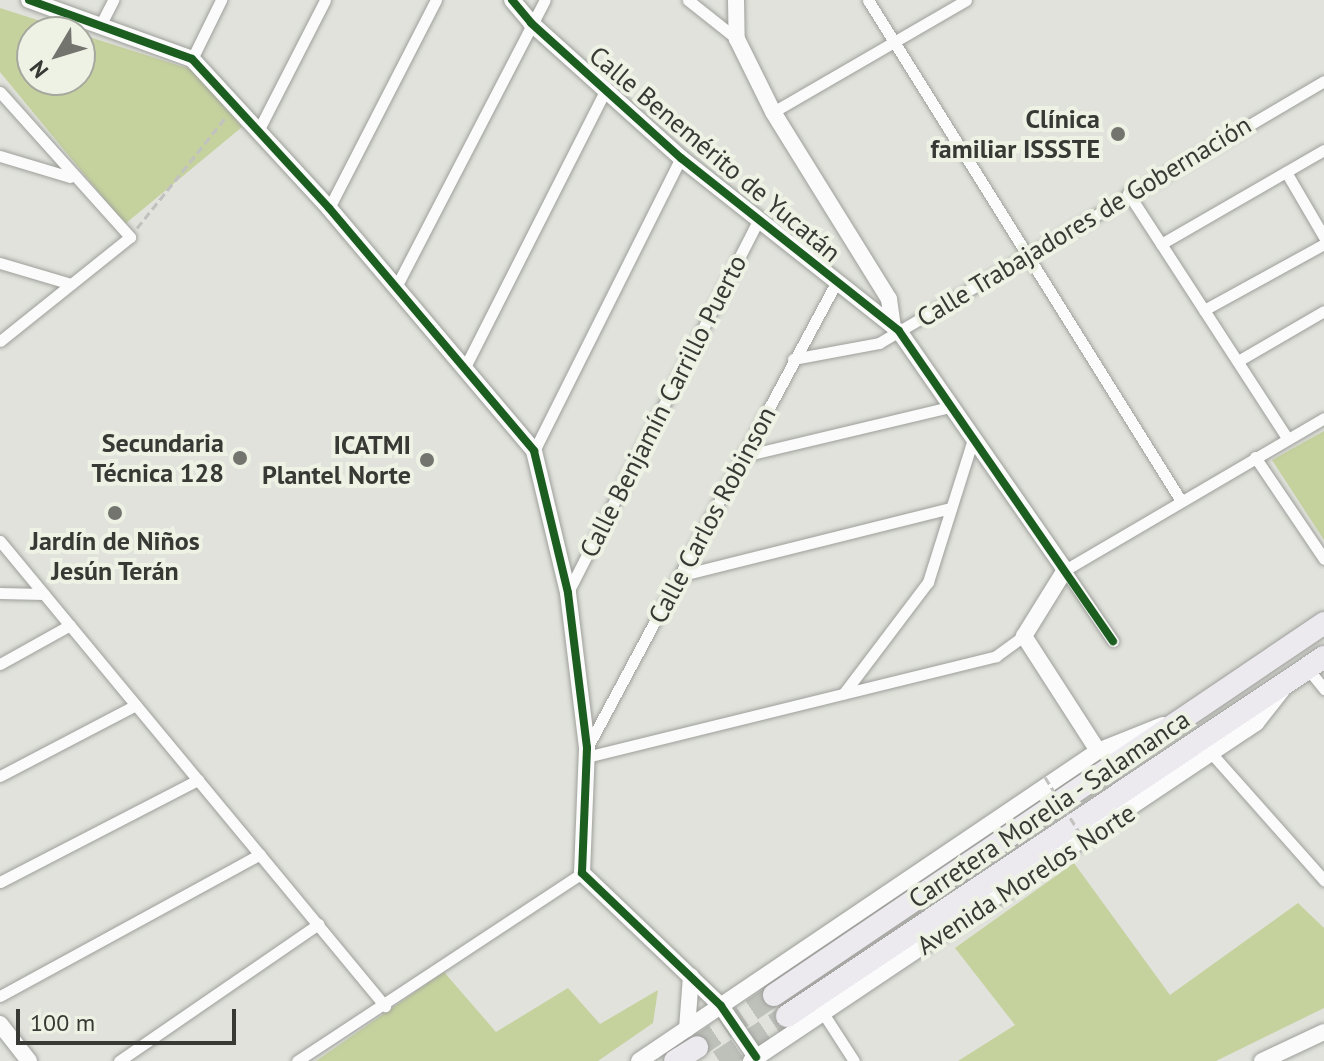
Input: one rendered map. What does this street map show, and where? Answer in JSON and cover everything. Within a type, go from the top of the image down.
[{"type":"highway","name":"Carretera Morelia - Salamanca","points":[[774,995],[1324,623]]},
{"type":"highway","name":"Carretera Morelia - Salamanca","points":[[787,1016],[1316,663]]},
{"type":"highway","points":[[675,1061],[692,1038]]},
{"type":"street","points":[[29,0],[102,22],[192,59],[329,208],[534,451],[568,593],[586,753],[582,873],[721,1006],[754,1059]]},
{"type":"street","points":[[102,22],[113,0]]},
{"type":"street","points":[[192,59],[221,0]]},
{"type":"street","points":[[258,131],[325,0]]},
{"type":"street","points":[[329,208],[436,0]]},
{"type":"street","name":"Calle Benemérito de Yucatán","points":[[512,0],[531,23],[681,158],[896,328]]},
{"type":"street","points":[[396,287],[545,0]]},
{"type":"street","points":[[688,0],[737,39]]},
{"type":"street","points":[[736,0],[737,39],[773,112],[889,299],[896,328],[953,406],[1113,641]]},
{"type":"street","points":[[868,0],[1181,501]]},
{"type":"street","points":[[773,112],[966,0]]},
{"type":"street","name":"Calle Trabajadores de Gobernación","points":[[793,359],[864,349],[1324,81]]},
{"type":"street","points":[[464,369],[605,91]]},
{"type":"street","points":[[0,92],[71,177],[130,237],[0,341]]},
{"type":"street","points":[[1161,244],[1324,150]]},
{"type":"street","points":[[0,156],[71,177]]},
{"type":"street","points":[[534,451],[681,158]]},
{"type":"street","points":[[1286,172],[1324,237]]},
{"type":"street","points":[[1128,193],[1288,439]]},
{"type":"street","name":"Calle Benjamín Carrillo Puerto","points":[[568,593],[758,220]]},
{"type":"street","points":[[1204,310],[1324,244]]},
{"type":"street","points":[[0,263],[71,284]]},
{"type":"street","name":"Calle Carlos Robinson","points":[[586,753],[748,455],[793,359],[837,281]]},
{"type":"street","points":[[1238,361],[1324,311]]},
{"type":"street","points":[[748,455],[953,406]]},
{"type":"street","points":[[586,753],[996,656],[1024,636],[1065,570],[1324,418]]},
{"type":"street","points":[[844,693],[928,582],[973,439]]},
{"type":"street","points":[[1255,457],[1324,559]]},
{"type":"street","points":[[682,575],[951,508]]},
{"type":"street","points":[[0,541],[385,1006]]},
{"type":"street","points":[[0,593],[44,594]]},
{"type":"street","points":[[0,664],[70,625]]},
{"type":"street","points":[[1024,636],[1098,751]]},
{"type":"street","points":[[1316,663],[1324,689]]},
{"type":"street","name":"Avenida Morelos Norte","points":[[754,1059],[1212,754],[1256,723],[1288,683]]},
{"type":"street","points":[[0,776],[136,705]]},
{"type":"street","points":[[639,1061],[692,1038],[721,1006],[1098,751],[1184,719]]},
{"type":"street","points":[[1212,754],[1324,880]]},
{"type":"street","points":[[0,882],[198,780]]},
{"type":"street","points":[[0,996],[260,854]]},
{"type":"street","points":[[1309,861],[1324,855]]},
{"type":"street","points":[[297,1061],[385,1006],[582,873]]},
{"type":"street","points":[[119,1061],[318,924]]},
{"type":"street","points":[[691,976],[692,1038]]},
{"type":"street","points":[[823,1013],[854,1061]]},
{"type":"street","points":[[0,1024],[29,1061]]},
{"type":"street","points":[[1262,1061],[1324,1032]]},
{"type":"path","points":[[130,237],[235,106]]},
{"type":"path","points":[[1045,777],[1089,848]]},
{"type":"green space","points":[[0,8],[25,16],[16,16],[16,91],[0,72]]},
{"type":"green space","points":[[96,39],[193,70],[242,127],[125,224],[20,96],[96,96]]},
{"type":"green space","points":[[1324,431],[1324,540],[1272,460]]},
{"type":"green space","points":[[1074,863],[1170,995],[1298,903],[1324,928],[1324,1008],[1216,1061],[958,1061],[1015,1025],[955,948]]},
{"type":"green space","points":[[444,972],[496,1032],[568,988],[600,1024],[658,990],[653,1023],[598,1061],[316,1061]]},
{"type":"tunnel","points":[[697,1047],[774,995]]},
{"type":"tunnel","points":[[719,1061],[787,1016]]},
{"type":"cycle path","points":[[29,0],[192,59],[329,208],[534,451],[568,593],[587,748],[582,873],[721,1006],[756,1057]]},
{"type":"cycle path","points":[[512,0],[531,23],[681,158],[899,331],[1113,641]]},
{"type":"place","name":"Clínica familiar ISSSTE","points":[[1118,134]]},
{"type":"place","name":"Secundaria Técnica 128","points":[[240,458]]},
{"type":"place","name":"ICATMI Plantel Norte","points":[[427,460]]},
{"type":"place","name":"Jardín de Niños Jesún Terán","points":[[115,513]]}]
